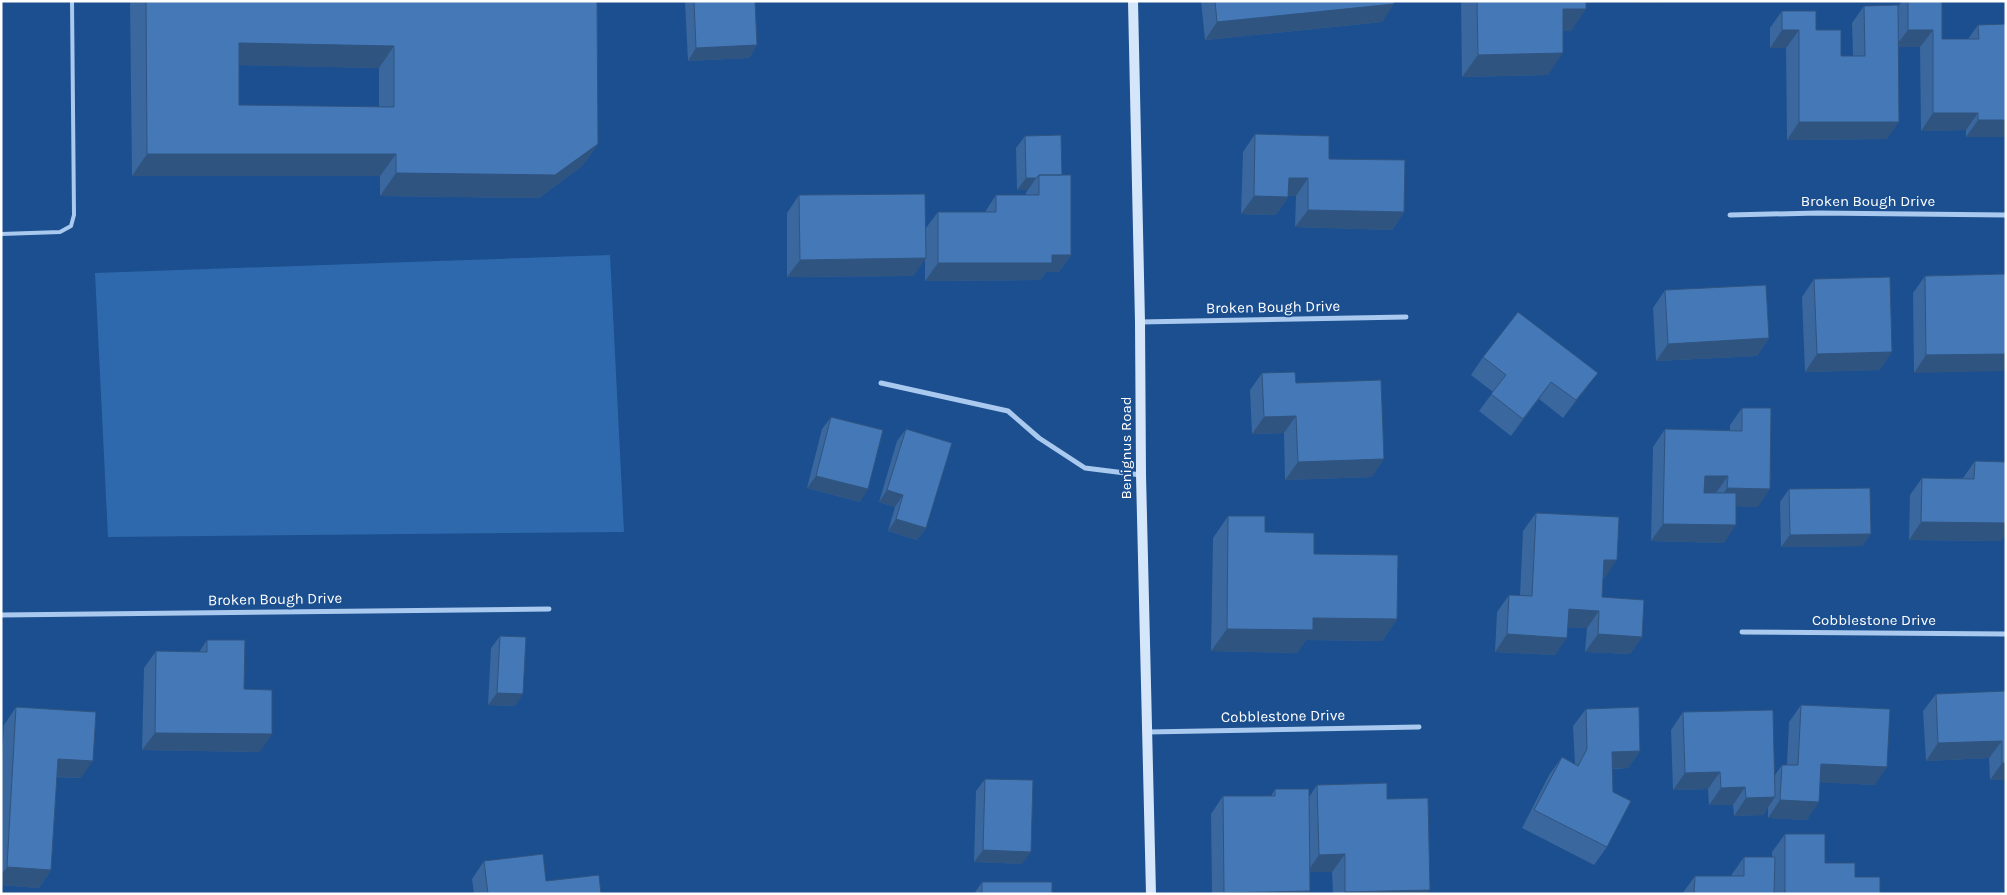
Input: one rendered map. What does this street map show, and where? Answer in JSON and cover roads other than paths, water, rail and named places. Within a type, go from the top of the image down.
[{"type":"street","name":"Benignus Road","points":[[1133,1],[1146,732],[1151,894]]},
{"type":"street","name":"Broken Bough Drive","points":[[1730,215],[1818,213],[2006,214]]},
{"type":"street","name":"Broken Bough Drive","points":[[1140,322],[1406,317]]},
{"type":"street","points":[[881,383],[1008,411],[1039,438],[1085,468],[1141,475]]},
{"type":"street","name":"Broken Bough Drive","points":[[1,615],[549,609]]},
{"type":"street","name":"Cobblestone Drive","points":[[1742,632],[2006,634]]},
{"type":"street","name":"Cobblestone Drive","points":[[1146,732],[1419,726]]},
{"type":"lane","points":[[1,234],[60,232],[71,226],[74,215],[72,1]]}]
